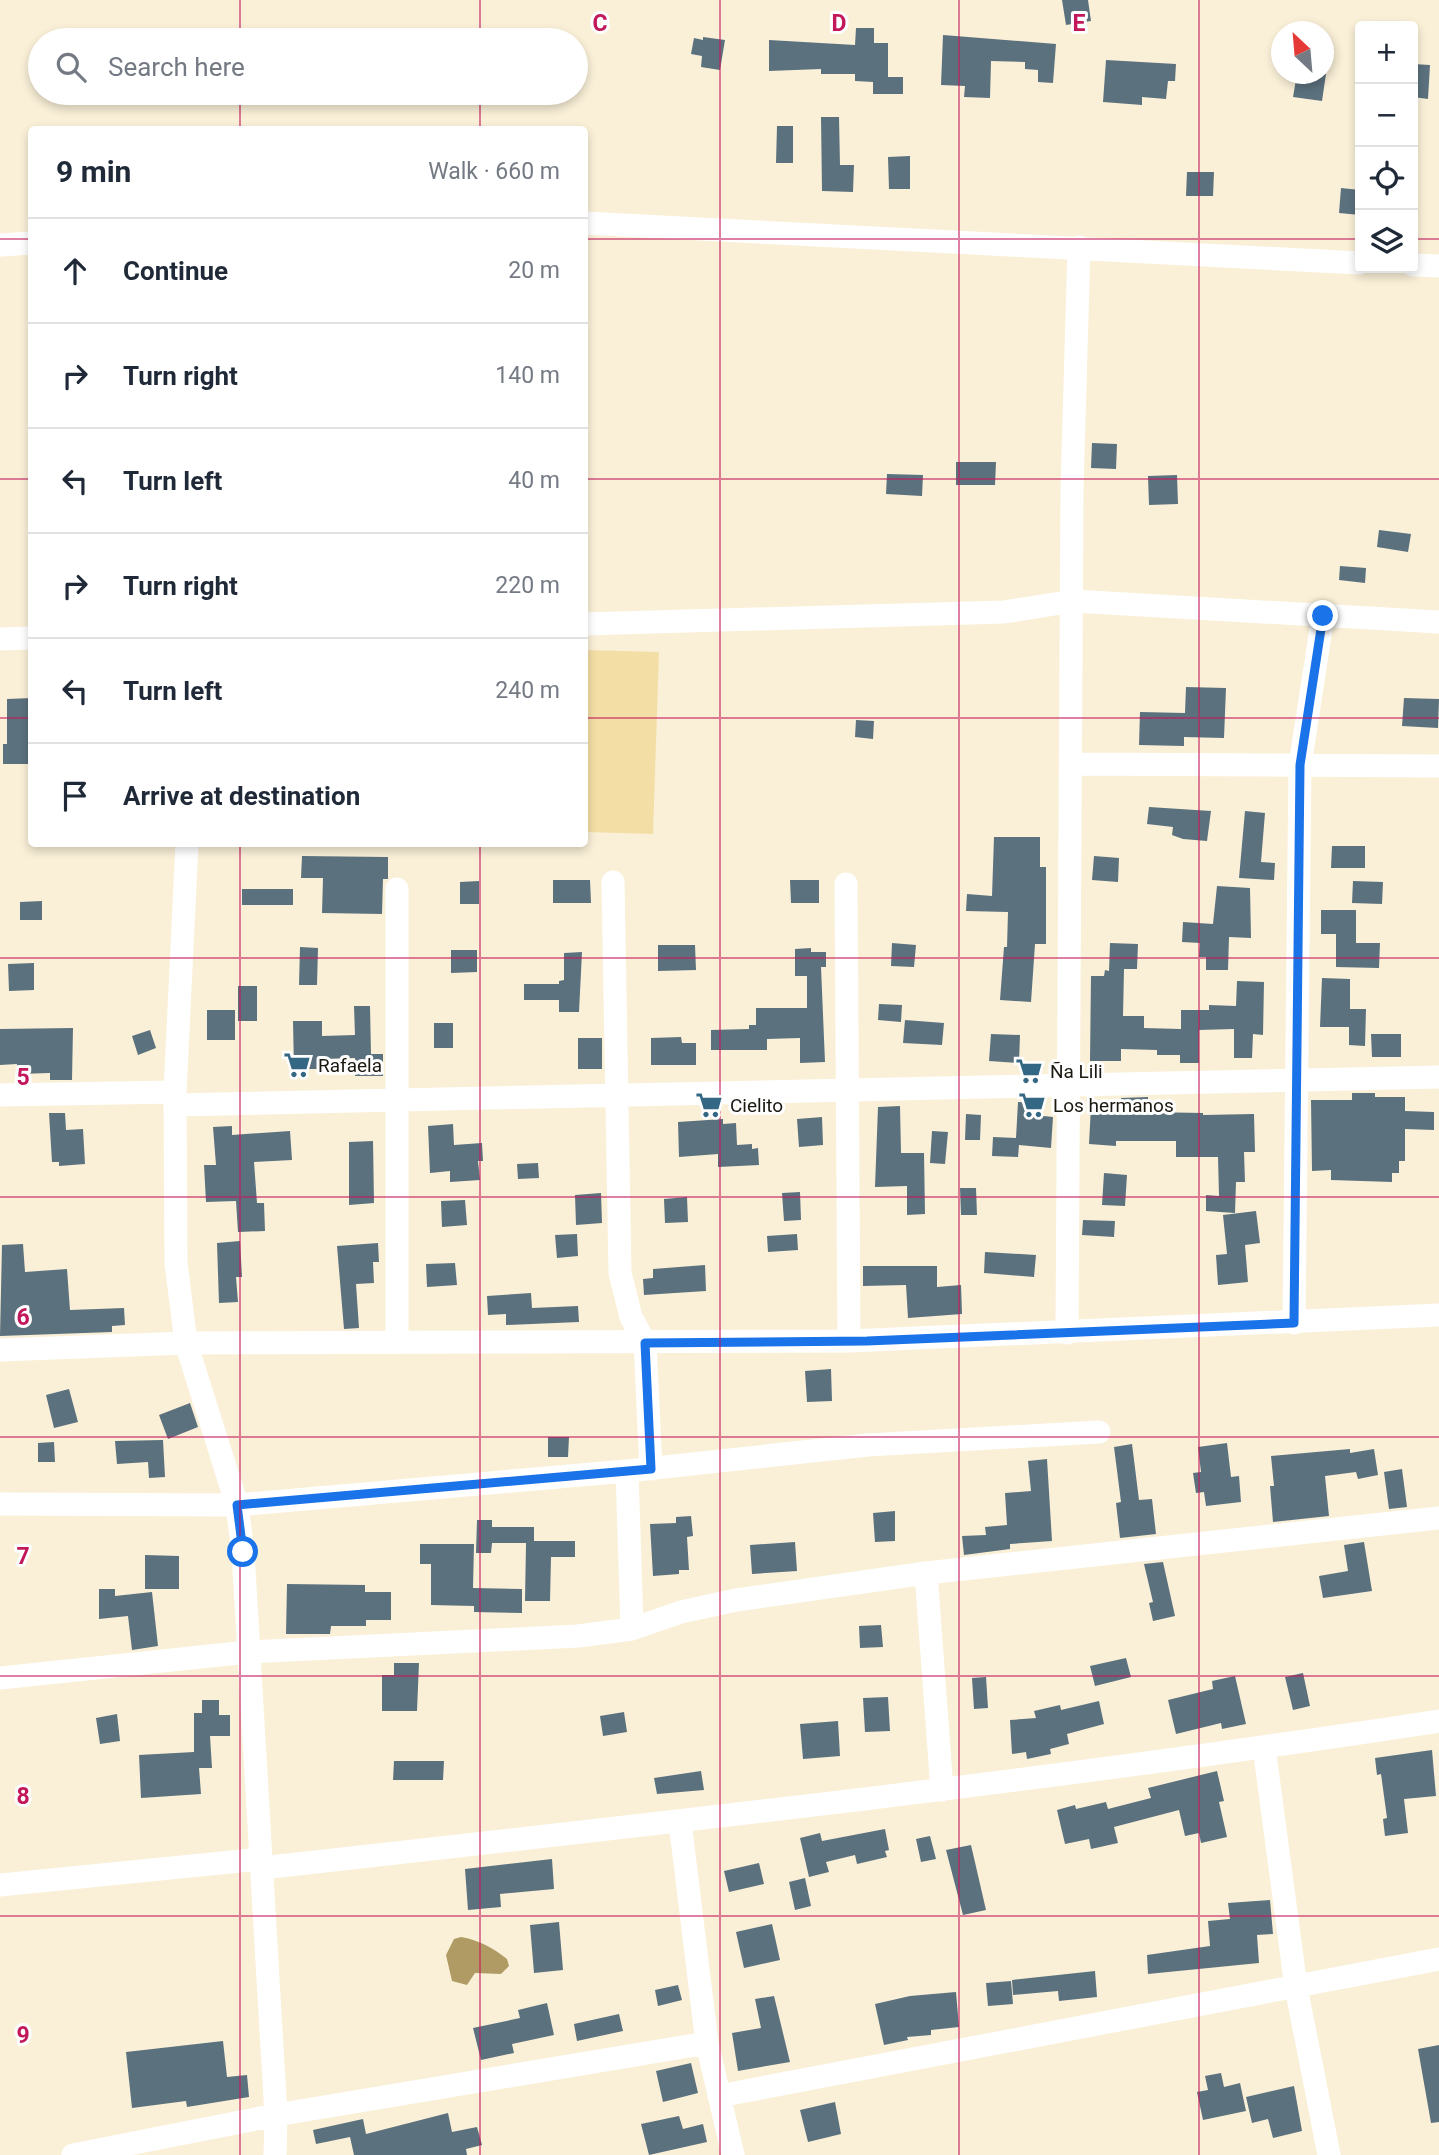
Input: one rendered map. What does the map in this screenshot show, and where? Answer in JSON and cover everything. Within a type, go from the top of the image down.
[{"type":"street","points":[[588,223],[1355,263]]},
{"type":"street","points":[[0,245],[28,243]]},
{"type":"street","points":[[1067,1333],[1072,489],[1079,247]]},
{"type":"street","points":[[1418,265],[1439,266]]},
{"type":"street","points":[[588,624],[1004,612],[1073,601],[1439,622]]},
{"type":"street","points":[[1294,1323],[1300,765],[1323,616]]},
{"type":"street","points":[[0,639],[28,638]]},
{"type":"street","points":[[1071,764],[1439,766]]},
{"type":"street","points":[[187,847],[175,1098],[176,1263],[186,1343],[237,1505],[276,2115],[275,2155]]},
{"type":"street","points":[[613,882],[620,1273],[631,1317],[645,1343],[651,1469]]},
{"type":"street","points":[[846,884],[849,1341]]},
{"type":"street","points":[[397,889],[397,1342]]},
{"type":"street","points":[[0,1095],[397,1100],[1439,1077]]},
{"type":"street","points":[[0,1350],[186,1343],[849,1341],[1439,1315]]},
{"type":"street","points":[[0,1504],[237,1505],[651,1469],[868,1445],[1099,1432]]},
{"type":"street","points":[[627,1471],[632,1629]]},
{"type":"street","points":[[0,1678],[248,1652],[578,1636],[632,1629],[681,1612],[736,1600],[926,1573],[1439,1518]]},
{"type":"street","points":[[926,1573],[942,1790]]},
{"type":"street","points":[[0,1885],[261,1864],[680,1822],[1264,1747],[1439,1720]]},
{"type":"street","points":[[1264,1747],[1296,1987],[1329,2155]]},
{"type":"street","points":[[680,1822],[707,2043],[733,2155]]},
{"type":"street","points":[[719,2096],[1439,1959]]},
{"type":"street","points":[[73,2155],[276,2115],[707,2043]]},
{"type":"shaded area","points":[[588,650],[659,652],[653,834],[588,832]]},
{"type":"shaded area","points":[[461,1937],[491,1948],[507,1959],[509,1966],[501,1974],[475,1973],[467,1985],[452,1981],[446,1955],[454,1939]]},
{"type":"building","points":[[1062,0],[1088,0],[1091,21],[1066,25]]},
{"type":"building","points":[[856,28],[874,28],[874,43],[888,43],[888,77],[903,77],[903,94],[873,94],[873,82],[855,81],[855,74],[821,74],[821,69],[769,71],[769,40],[855,45]]},
{"type":"building","points":[[943,35],[1056,44],[1053,83],[1038,82],[1038,70],[1025,69],[1025,62],[991,61],[990,98],[964,97],[965,86],[941,85]]},
{"type":"building","points":[[703,37],[725,40],[720,70],[701,67],[702,56],[691,54],[694,38],[703,40]]},
{"type":"building","points":[[1106,60],[1176,64],[1175,81],[1168,81],[1166,99],[1142,97],[1142,105],[1103,102]]},
{"type":"building","points":[[1418,64],[1430,65],[1428,99],[1418,98]]},
{"type":"building","points":[[1295,84],[1325,84],[1322,101],[1293,97]]},
{"type":"building","points":[[821,117],[839,117],[840,165],[854,165],[853,192],[822,191]]},
{"type":"building","points":[[777,126],[793,126],[793,163],[776,163]]},
{"type":"building","points":[[910,156],[910,189],[889,189],[888,157]]},
{"type":"building","points":[[1187,172],[1214,172],[1213,196],[1186,196]]},
{"type":"building","points":[[1341,188],[1355,189],[1355,215],[1339,213]]},
{"type":"building","points":[[1092,443],[1117,444],[1116,469],[1091,468]]},
{"type":"building","points":[[956,462],[996,462],[995,485],[956,485]]},
{"type":"building","points":[[887,474],[923,475],[922,496],[886,494]]},
{"type":"building","points":[[1177,475],[1178,504],[1149,505],[1148,476]]},
{"type":"building","points":[[1379,530],[1411,534],[1408,552],[1377,547]]},
{"type":"building","points":[[1340,566],[1366,568],[1365,583],[1339,580]]},
{"type":"building","points":[[1186,687],[1226,688],[1224,738],[1184,737],[1184,746],[1139,745],[1140,712],[1185,713]]},
{"type":"building","points":[[28,698],[28,764],[3,764],[3,744],[7,744],[7,699]]},
{"type":"building","points":[[1404,698],[1439,699],[1438,728],[1402,726]]},
{"type":"building","points":[[856,720],[874,721],[873,739],[855,737]]},
{"type":"building","points":[[1149,807],[1211,811],[1207,841],[1183,839],[1172,835],[1173,827],[1147,824]]},
{"type":"building","points":[[1245,811],[1265,813],[1261,862],[1275,863],[1274,880],[1239,878]]},
{"type":"building","points":[[994,837],[1040,837],[1040,867],[1046,867],[1046,944],[1035,944],[1031,1002],[1000,1000],[1004,947],[1007,947],[1008,912],[966,911],[967,894],[992,896]]},
{"type":"building","points":[[1332,846],[1365,846],[1365,868],[1331,868]]},
{"type":"building","points":[[302,856],[388,857],[388,879],[383,879],[382,914],[322,913],[323,878],[301,878]]},
{"type":"building","points":[[1094,856],[1119,858],[1118,882],[1092,880]]},
{"type":"building","points":[[553,880],[590,880],[591,903],[553,903]]},
{"type":"building","points":[[790,880],[819,880],[819,903],[791,903]]},
{"type":"building","points":[[479,881],[479,904],[460,904],[460,882]]},
{"type":"building","points":[[1353,881],[1383,882],[1382,904],[1352,903]]},
{"type":"building","points":[[1217,886],[1250,888],[1251,938],[1229,937],[1228,970],[1206,970],[1206,957],[1199,957],[1200,943],[1182,942],[1183,922],[1213,924]]},
{"type":"building","points":[[242,889],[293,889],[293,905],[242,905]]},
{"type":"building","points":[[42,901],[42,920],[20,920],[20,902]]},
{"type":"building","points":[[1321,910],[1356,910],[1356,943],[1380,943],[1379,968],[1336,967],[1336,934],[1321,934]]},
{"type":"building","points":[[892,943],[916,945],[914,967],[891,966]]},
{"type":"building","points":[[1110,943],[1138,944],[1137,969],[1124,969],[1123,1016],[1144,1016],[1144,1028],[1181,1029],[1181,1010],[1209,1010],[1209,1005],[1236,1006],[1237,981],[1264,982],[1263,1035],[1253,1034],[1252,1058],[1234,1058],[1234,1029],[1199,1030],[1199,1063],[1180,1063],[1180,1055],[1157,1055],[1157,1050],[1121,1049],[1121,1061],[1090,1061],[1091,976],[1104,976],[1105,970],[1109,971]]},
{"type":"building","points":[[658,945],[695,945],[696,970],[658,971]]},
{"type":"building","points":[[300,947],[318,948],[317,985],[299,985]]},
{"type":"building","points":[[811,948],[811,952],[826,952],[826,967],[821,967],[825,1062],[800,1063],[800,1038],[767,1039],[767,1050],[711,1050],[711,1030],[749,1029],[749,1025],[756,1025],[756,1008],[807,1008],[807,976],[795,976],[795,949]]},
{"type":"building","points":[[451,950],[477,950],[477,972],[451,973]]},
{"type":"building","points":[[582,952],[579,1012],[559,1012],[559,1000],[524,1000],[524,984],[559,984],[559,981],[564,980],[564,953]]},
{"type":"building","points":[[34,963],[34,990],[9,991],[8,964]]},
{"type":"building","points":[[1322,978],[1350,979],[1350,1009],[1366,1009],[1365,1046],[1349,1045],[1349,1027],[1320,1027]]},
{"type":"building","points":[[238,986],[257,986],[257,1021],[238,1021]]},
{"type":"building","points":[[879,1004],[902,1005],[901,1022],[878,1020]]},
{"type":"building","points":[[354,1006],[370,1006],[371,1054],[383,1054],[383,1076],[355,1076],[355,1058],[322,1059],[322,1069],[294,1069],[293,1021],[322,1021],[322,1036],[355,1035]]},
{"type":"building","points":[[207,1010],[235,1010],[235,1040],[207,1040]]},
{"type":"building","points":[[905,1020],[944,1023],[942,1045],[903,1043]]},
{"type":"building","points":[[434,1023],[453,1023],[453,1048],[434,1048]]},
{"type":"building","points":[[73,1028],[72,1080],[50,1080],[50,1073],[17,1074],[17,1064],[0,1065],[0,1029]]},
{"type":"building","points":[[150,1030],[156,1048],[138,1055],[132,1036]]},
{"type":"building","points":[[991,1034],[1020,1035],[1019,1063],[989,1061]]},
{"type":"building","points":[[1371,1034],[1401,1034],[1401,1057],[1372,1057]]},
{"type":"building","points":[[681,1037],[682,1043],[696,1043],[696,1065],[651,1065],[651,1038]]},
{"type":"building","points":[[578,1038],[602,1038],[602,1069],[578,1069]]},
{"type":"building","points":[[1352,1093],[1375,1093],[1375,1097],[1405,1097],[1405,1111],[1434,1112],[1434,1130],[1405,1129],[1405,1161],[1399,1161],[1399,1173],[1392,1173],[1392,1182],[1331,1180],[1331,1170],[1312,1171],[1311,1100],[1352,1100]]},
{"type":"building","points":[[1148,1097],[1148,1112],[1254,1114],[1255,1152],[1244,1152],[1245,1182],[1236,1182],[1235,1213],[1206,1211],[1206,1195],[1219,1196],[1218,1157],[1176,1157],[1176,1141],[1116,1141],[1116,1146],[1089,1144],[1091,1106],[1121,1108],[1121,1098]]},
{"type":"building","points":[[1018,1102],[1035,1103],[1034,1115],[1053,1117],[1051,1148],[1019,1145],[1018,1157],[992,1156],[993,1137],[1016,1138]]},
{"type":"building","points":[[900,1106],[901,1153],[924,1153],[925,1214],[907,1215],[907,1186],[875,1187],[878,1107]]},
{"type":"building","points":[[49,1113],[65,1113],[66,1130],[83,1129],[85,1164],[59,1166],[59,1162],[52,1162]]},
{"type":"building","points":[[966,1114],[981,1115],[980,1140],[965,1140]]},
{"type":"building","points":[[822,1117],[823,1145],[799,1147],[797,1119]]},
{"type":"building","points":[[723,1119],[723,1124],[736,1123],[737,1145],[752,1144],[752,1149],[758,1148],[759,1165],[718,1167],[718,1154],[679,1157],[678,1122]]},
{"type":"building","points":[[453,1124],[454,1145],[482,1143],[483,1161],[478,1161],[480,1180],[450,1182],[450,1171],[430,1173],[428,1126]]},
{"type":"building","points":[[232,1126],[232,1135],[290,1131],[292,1160],[254,1162],[257,1203],[264,1203],[265,1231],[238,1232],[236,1201],[206,1202],[204,1165],[216,1165],[213,1127]]},
{"type":"building","points":[[932,1131],[948,1132],[945,1164],[930,1163]]},
{"type":"building","points":[[373,1141],[374,1203],[349,1205],[349,1142]]},
{"type":"building","points":[[538,1163],[539,1178],[518,1179],[517,1164]]},
{"type":"building","points":[[1104,1173],[1127,1175],[1125,1206],[1102,1205]]},
{"type":"building","points":[[960,1188],[976,1188],[977,1215],[961,1215]]},
{"type":"building","points":[[800,1192],[801,1220],[784,1221],[782,1193]]},
{"type":"building","points":[[601,1193],[602,1223],[576,1225],[575,1195]]},
{"type":"building","points":[[687,1197],[688,1222],[665,1223],[664,1199]]},
{"type":"building","points":[[465,1200],[467,1225],[442,1227],[441,1201]]},
{"type":"building","points":[[1256,1211],[1260,1243],[1245,1245],[1248,1282],[1218,1285],[1216,1255],[1227,1254],[1223,1215]]},
{"type":"building","points":[[1083,1220],[1115,1221],[1114,1237],[1082,1235]]},
{"type":"building","points":[[577,1234],[578,1256],[557,1258],[555,1235]]},
{"type":"building","points":[[797,1234],[798,1250],[768,1252],[767,1236]]},
{"type":"building","points":[[240,1241],[242,1277],[236,1277],[238,1302],[219,1303],[217,1243]]},
{"type":"building","points":[[378,1243],[379,1262],[373,1262],[374,1283],[356,1284],[359,1328],[344,1329],[337,1246]]},
{"type":"building","points":[[23,1244],[25,1272],[67,1269],[70,1310],[124,1308],[125,1325],[112,1326],[112,1332],[0,1336],[2,1245]]},
{"type":"building","points":[[985,1252],[1036,1255],[1034,1277],[984,1273]]},
{"type":"building","points":[[455,1263],[457,1285],[427,1287],[426,1264]]},
{"type":"building","points":[[705,1265],[706,1291],[644,1295],[643,1279],[653,1278],[653,1269]]},
{"type":"building","points":[[863,1266],[937,1266],[937,1287],[961,1285],[962,1314],[908,1318],[906,1285],[863,1286]]},
{"type":"building","points":[[531,1293],[532,1308],[578,1306],[579,1322],[506,1325],[506,1314],[488,1315],[487,1296]]},
{"type":"building","points":[[831,1369],[832,1401],[807,1402],[805,1371]]},
{"type":"building","points":[[69,1389],[78,1422],[54,1428],[46,1395]]},
{"type":"building","points":[[190,1403],[198,1427],[168,1439],[159,1415]]},
{"type":"building","points":[[548,1437],[569,1437],[568,1457],[548,1457]]},
{"type":"building","points":[[163,1440],[165,1477],[149,1478],[148,1462],[117,1464],[115,1441]]},
{"type":"building","points":[[54,1442],[55,1462],[38,1462],[38,1443]]},
{"type":"building","points":[[1227,1443],[1231,1477],[1239,1476],[1241,1502],[1206,1506],[1204,1492],[1196,1493],[1193,1473],[1201,1472],[1198,1447]]},
{"type":"building","points":[[1132,1444],[1139,1500],[1152,1499],[1156,1534],[1120,1538],[1116,1503],[1121,1502],[1114,1447]]},
{"type":"building","points":[[1350,1449],[1350,1453],[1374,1449],[1378,1475],[1358,1479],[1356,1472],[1325,1476],[1329,1516],[1273,1522],[1271,1456]]},
{"type":"building","points":[[1047,1459],[1052,1541],[1010,1544],[1010,1549],[964,1555],[962,1536],[986,1535],[985,1527],[1007,1525],[1005,1493],[1031,1491],[1028,1461]]},
{"type":"building","points":[[1402,1469],[1407,1507],[1389,1509],[1384,1472]]},
{"type":"building","points":[[895,1511],[895,1541],[875,1542],[873,1513]]},
{"type":"building","points":[[691,1516],[693,1536],[687,1537],[689,1570],[679,1570],[679,1574],[653,1576],[650,1524],[676,1523],[676,1517]]},
{"type":"building","points":[[477,1520],[492,1520],[492,1527],[534,1527],[534,1541],[575,1541],[575,1557],[551,1557],[550,1601],[525,1601],[526,1543],[492,1543],[491,1553],[476,1553]]},
{"type":"building","points":[[795,1542],[797,1571],[752,1574],[750,1545]]},
{"type":"building","points":[[1364,1542],[1372,1591],[1323,1598],[1319,1576],[1348,1571],[1344,1545]]},
{"type":"building","points":[[420,1544],[474,1544],[473,1588],[522,1589],[522,1613],[474,1612],[474,1606],[431,1605],[431,1564],[420,1564]]},
{"type":"building","points":[[145,1555],[179,1556],[179,1589],[145,1589]]},
{"type":"building","points":[[1163,1562],[1175,1616],[1153,1621],[1149,1603],[1153,1602],[1144,1564]]},
{"type":"building","points":[[287,1584],[365,1585],[365,1592],[391,1592],[391,1620],[366,1620],[366,1626],[331,1626],[330,1634],[286,1634]]},
{"type":"building","points":[[99,1589],[115,1589],[115,1596],[152,1592],[158,1646],[132,1650],[128,1616],[99,1619]]},
{"type":"building","points":[[881,1625],[883,1647],[860,1648],[859,1626]]},
{"type":"building","points":[[1126,1658],[1131,1677],[1095,1686],[1090,1666]]},
{"type":"building","points":[[394,1663],[419,1663],[417,1711],[382,1711],[382,1675],[394,1675]]},
{"type":"building","points":[[1303,1673],[1310,1706],[1293,1710],[1285,1677]]},
{"type":"building","points":[[1235,1676],[1246,1724],[1222,1729],[1221,1723],[1176,1734],[1168,1700],[1213,1689],[1212,1681]]},
{"type":"building","points":[[986,1677],[988,1708],[974,1709],[972,1678]]},
{"type":"building","points":[[888,1697],[890,1731],[865,1732],[863,1698]]},
{"type":"building","points":[[202,1700],[219,1700],[219,1715],[230,1715],[230,1736],[210,1736],[212,1768],[199,1768],[201,1794],[141,1798],[139,1755],[194,1752],[194,1713],[202,1713]]},
{"type":"building","points":[[1099,1701],[1104,1724],[1067,1734],[1069,1744],[1050,1749],[1051,1754],[1027,1759],[1026,1752],[1012,1754],[1010,1720],[1036,1718],[1034,1711],[1060,1705],[1061,1710]]},
{"type":"building","points":[[624,1712],[627,1732],[603,1736],[600,1716]]},
{"type":"building","points":[[117,1714],[120,1741],[100,1744],[96,1718]]},
{"type":"building","points":[[838,1721],[840,1756],[803,1759],[800,1724]]},
{"type":"building","points":[[1432,1750],[1436,1796],[1404,1799],[1408,1833],[1385,1836],[1383,1819],[1387,1818],[1381,1774],[1377,1775],[1375,1758]]},
{"type":"building","points":[[394,1761],[444,1761],[443,1780],[393,1780]]},
{"type":"building","points":[[701,1771],[704,1790],[657,1794],[654,1778]]},
{"type":"building","points":[[1217,1771],[1224,1801],[1219,1802],[1227,1837],[1201,1843],[1199,1833],[1185,1836],[1179,1810],[1114,1827],[1118,1843],[1091,1849],[1089,1839],[1065,1844],[1057,1810],[1106,1802],[1108,1809],[1151,1798],[1148,1788]]},
{"type":"building","points":[[885,1829],[889,1850],[885,1851],[887,1857],[857,1864],[855,1855],[826,1862],[829,1872],[809,1877],[800,1838],[820,1833],[822,1841]]},
{"type":"building","points":[[930,1836],[936,1859],[921,1862],[916,1839]]},
{"type":"building","points":[[971,1845],[986,1910],[963,1915],[946,1850]]},
{"type":"building","points":[[552,1859],[554,1889],[500,1894],[501,1907],[468,1910],[465,1869]]},
{"type":"building","points":[[759,1863],[764,1884],[729,1892],[724,1871]]},
{"type":"building","points":[[805,1878],[811,1906],[795,1910],[789,1882]]},
{"type":"building","points":[[1270,1900],[1273,1934],[1257,1935],[1259,1963],[1148,1974],[1147,1955],[1210,1946],[1208,1921],[1230,1919],[1228,1903]]},
{"type":"building","points":[[559,1922],[563,1970],[534,1973],[530,1925]]},
{"type":"building","points":[[772,1924],[780,1960],[744,1968],[736,1932]]},
{"type":"building","points":[[1095,1971],[1097,1997],[1059,2001],[1058,1991],[1013,1995],[1012,1980]]},
{"type":"building","points":[[1011,1981],[1013,2004],[988,2006],[986,1983]]},
{"type":"building","points":[[678,1985],[682,2000],[658,2006],[655,1990]]},
{"type":"building","points":[[956,1992],[959,2027],[931,2030],[931,2035],[907,2037],[908,2040],[884,2045],[875,2004],[910,1996]]},
{"type":"building","points":[[774,1996],[790,2062],[738,2071],[732,2033],[761,2028],[755,1999]]},
{"type":"building","points":[[547,2003],[554,2035],[512,2044],[514,2053],[481,2060],[473,2028],[520,2018],[518,2010]]},
{"type":"building","points":[[619,2014],[623,2031],[577,2041],[574,2024]]},
{"type":"building","points":[[223,2041],[227,2077],[247,2075],[249,2097],[187,2107],[186,2101],[132,2108],[126,2052]]},
{"type":"building","points":[[1439,2045],[1439,2122],[1431,2123],[1418,2049]]},
{"type":"building","points":[[691,2063],[698,2093],[663,2102],[656,2071]]},
{"type":"building","points":[[1221,2073],[1224,2087],[1240,2083],[1246,2111],[1203,2120],[1197,2092],[1208,2090],[1205,2076]]},
{"type":"building","points":[[1294,2086],[1302,2131],[1273,2138],[1268,2119],[1252,2123],[1246,2097]]},
{"type":"building","points":[[835,2102],[841,2134],[808,2142],[800,2110]]},
{"type":"building","points":[[448,2113],[452,2132],[477,2127],[482,2145],[466,2149],[467,2155],[354,2155],[350,2137],[316,2144],[313,2130],[363,2119],[366,2134]]},
{"type":"building","points":[[679,2116],[683,2129],[703,2124],[707,2142],[649,2155],[641,2124]]},
{"type":"place","name":"Rafaela","points":[[297,1065]]},
{"type":"place","name":"Ña Lili","points":[[1029,1071]]},
{"type":"place","name":"Cielito","points":[[709,1105]]},
{"type":"place","name":"Los hermanos","points":[[1032,1105]]},
{"type":"route","points":[[243,1552],[237,1505],[651,1469],[645,1343],[867,1341],[1294,1323],[1300,765],[1323,616]]}]
